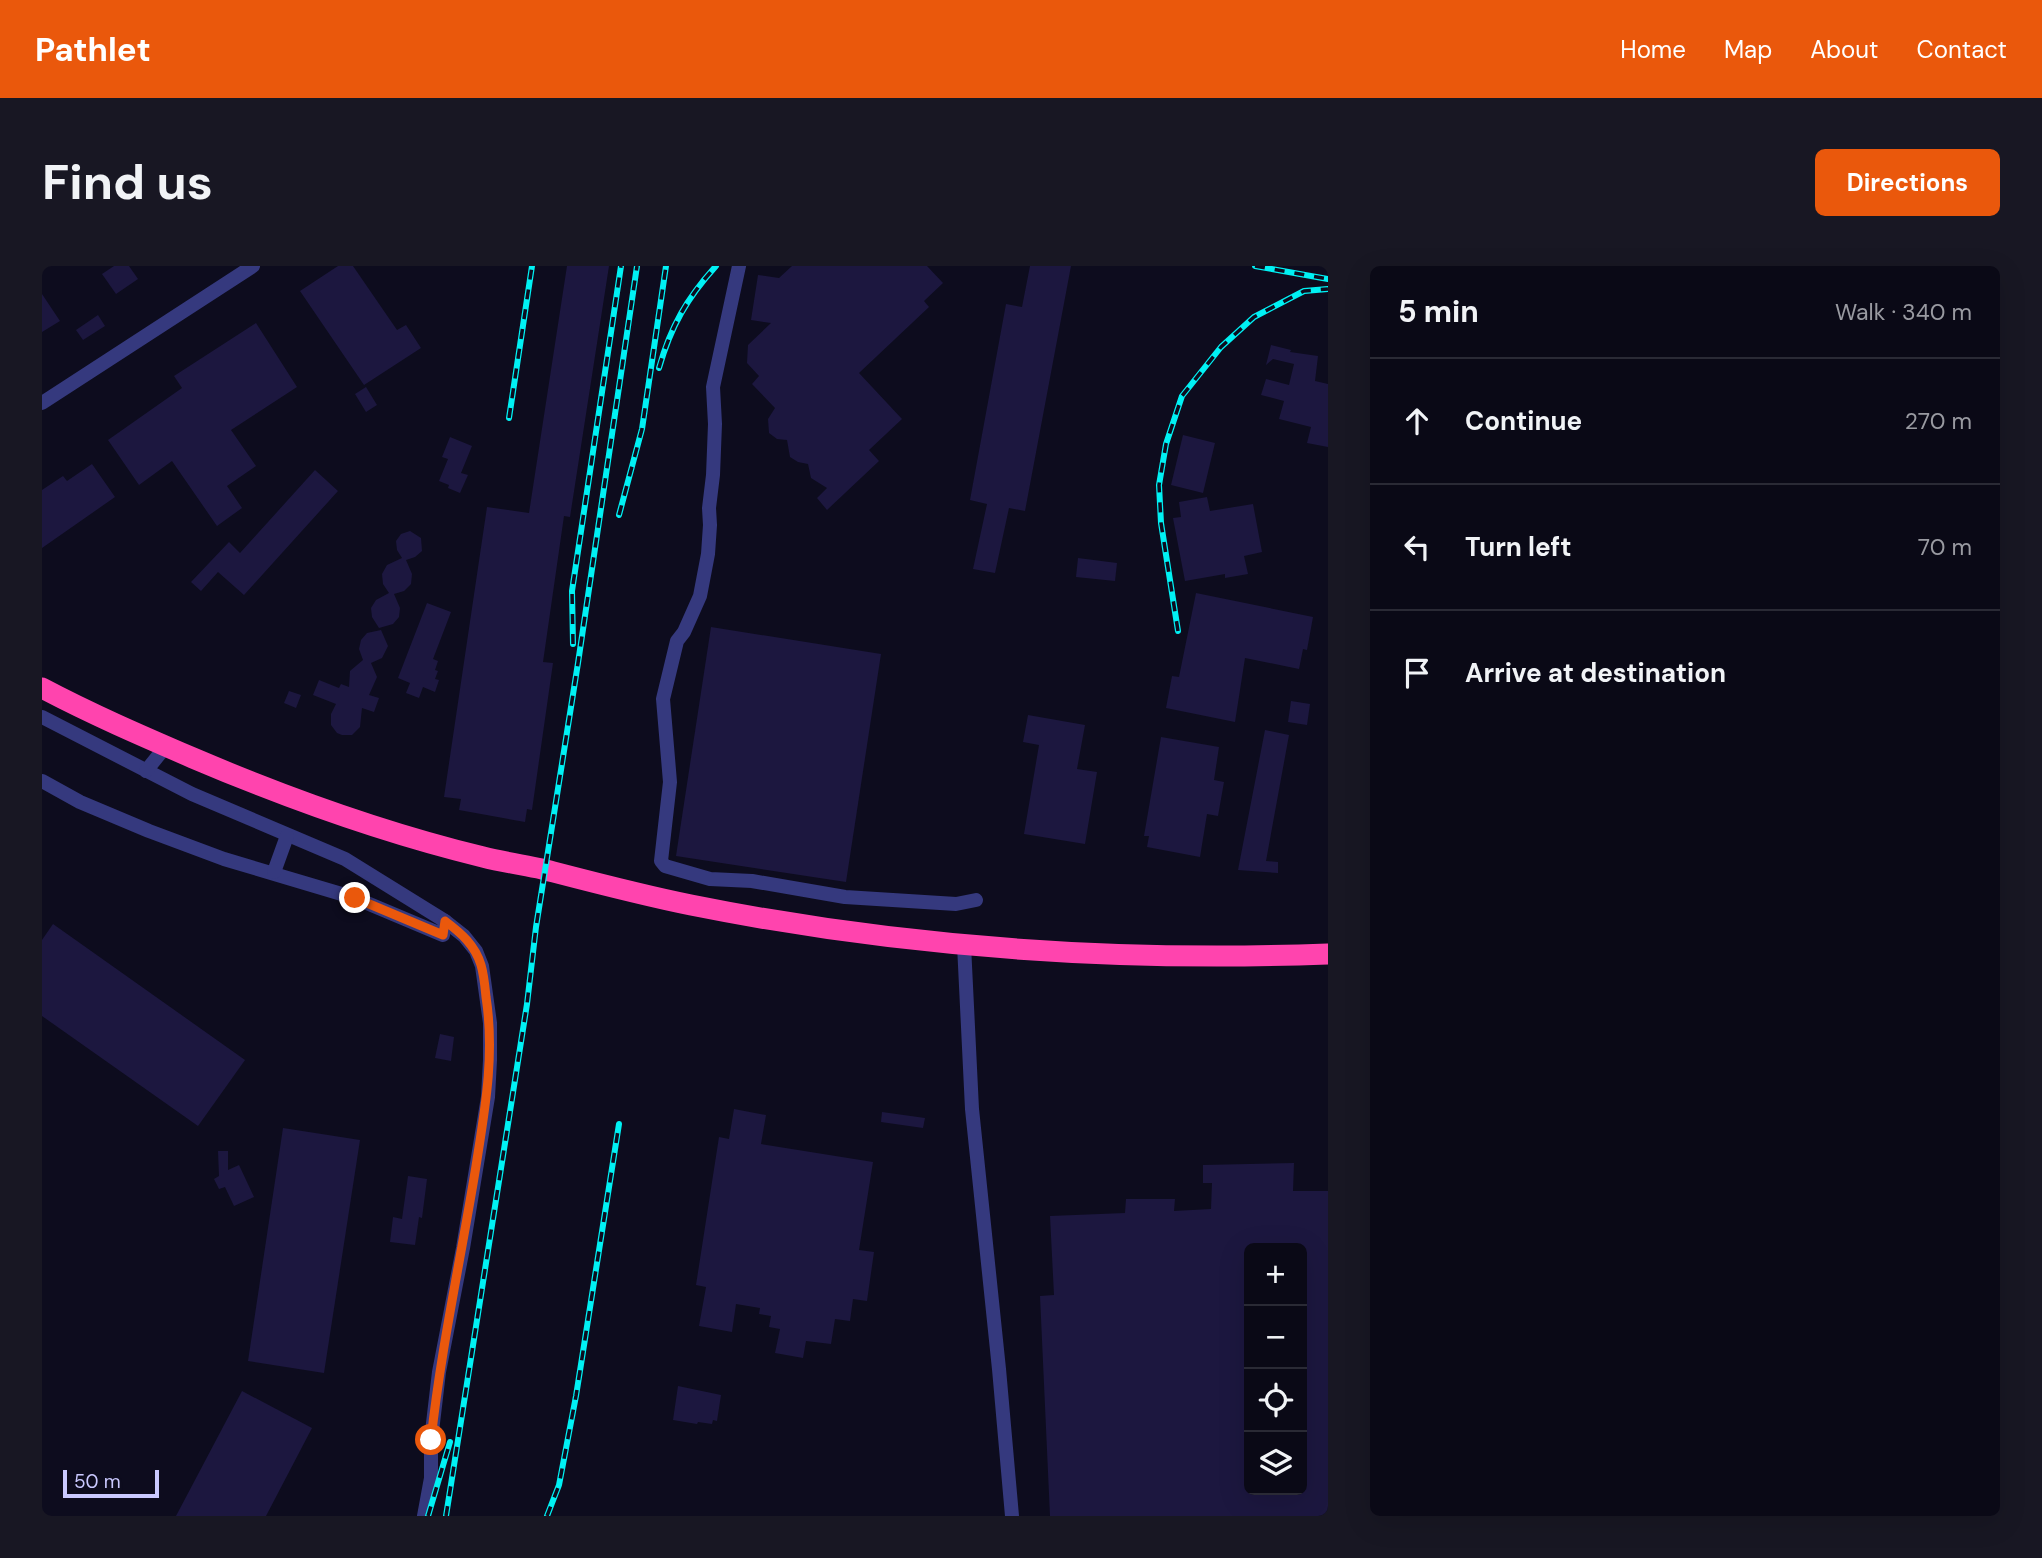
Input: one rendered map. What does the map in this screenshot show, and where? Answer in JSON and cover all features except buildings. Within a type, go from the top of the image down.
[{"type":"highway","points":[[42,688],[166,746],[329,811],[482,857],[693,905],[808,925],[964,944],[1148,955],[1246,957],[1328,954]]},
{"type":"street","points":[[42,404],[253,266]]},
{"type":"street","points":[[739,266],[713,387],[715,424],[708,554],[700,596],[684,632],[677,641],[663,699],[670,782],[661,861],[665,866],[710,879],[752,881],[845,897],[956,904],[976,900]]},
{"type":"street","points":[[42,717],[146,771],[287,836],[345,859],[445,921],[464,936],[476,951],[482,966],[490,1023],[488,1097],[454,1301],[439,1372],[431,1440],[431,1478],[424,1516]]},
{"type":"street","points":[[146,771],[166,746]]},
{"type":"street","points":[[42,781],[80,802],[149,831],[225,859],[355,898],[443,935],[445,921]]},
{"type":"street","points":[[274,872],[287,836]]},
{"type":"street","points":[[964,944],[972,1109],[1012,1516]]},
{"type":"railway","points":[[509,418],[532,266]]},
{"type":"railway","points":[[573,644],[572,591],[621,266]]},
{"type":"railway","points":[[446,1516],[527,1004],[536,927],[637,266]]},
{"type":"railway","points":[[619,515],[642,429],[666,266]]},
{"type":"railway","points":[[659,368],[681,313],[716,266]]},
{"type":"railway","points":[[1255,266],[1328,279]]},
{"type":"railway","points":[[1178,631],[1161,523],[1159,485],[1166,444],[1182,396],[1221,347],[1254,317],[1304,291],[1328,289]]},
{"type":"railway","points":[[547,1516],[559,1485],[576,1396],[619,1124]]},
{"type":"railway","points":[[428,1516],[450,1442]]},
{"type":"route","points":[[355,898],[443,935],[445,921],[464,936],[476,951],[482,966],[490,1023],[488,1097],[454,1301],[439,1372],[431,1440]]}]
